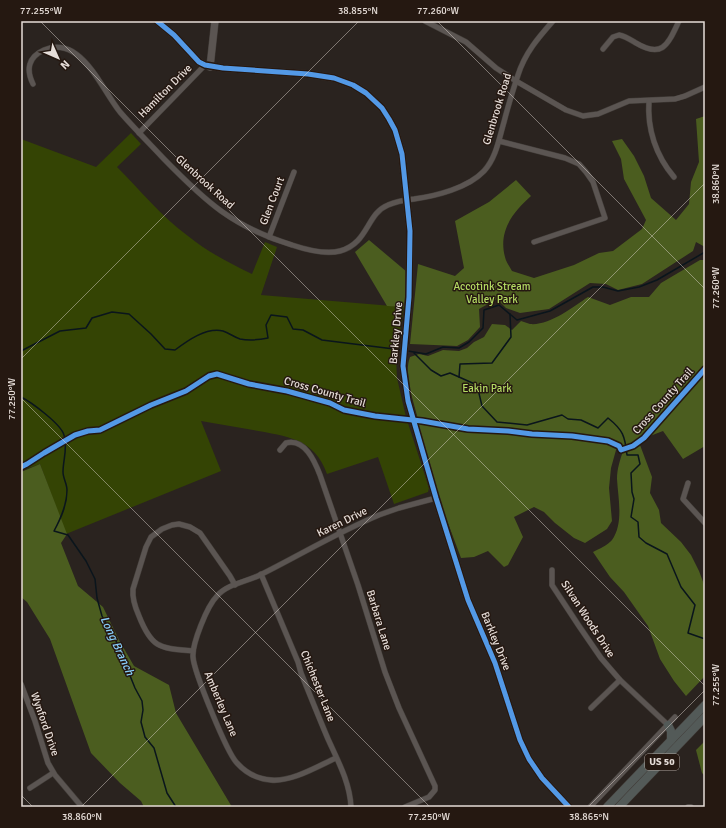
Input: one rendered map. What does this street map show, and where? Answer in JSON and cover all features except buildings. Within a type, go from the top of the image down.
[{"type":"main road","name":"US 50","points":[[607,807],[705,705]]},
{"type":"main road","name":"US 50","points":[[619,807],[705,717]]},
{"type":"main road","points":[[668,725],[671,731],[672,740]]},
{"type":"street","points":[[157,21],[174,35],[199,62],[207,66]]},
{"type":"street","name":"Hamilton Drive","points":[[139,133],[207,66],[215,21]]},
{"type":"street","points":[[424,21],[466,42],[496,68],[516,81],[566,110],[583,116],[598,114],[629,101],[675,99],[705,87]]},
{"type":"street","name":"Glenbrook Road","points":[[33,84],[29,74],[29,67],[35,56],[40,52],[51,48],[58,47],[69,50],[78,55],[86,64],[111,101],[139,133],[213,206],[241,225],[297,247],[314,251],[340,251],[351,246],[360,239],[380,209],[396,201],[440,194],[474,179],[488,166],[499,141],[518,74],[529,48],[553,21]]},
{"type":"street","points":[[603,49],[614,37],[619,35],[645,49],[657,50],[669,42],[679,21]]},
{"type":"street","name":"Barkley Drive","points":[[207,66],[323,76],[344,81],[361,90],[382,108],[395,130],[402,154],[410,231],[409,297],[403,360],[408,401],[468,600],[495,664],[525,750],[542,778],[569,807]]},
{"type":"street","points":[[649,101],[648,118],[653,141],[668,170],[674,177]]},
{"type":"street","points":[[499,141],[573,161],[586,172],[593,182],[597,193],[605,218],[534,242]]},
{"type":"street","name":"Glen Court","points":[[269,237],[294,172]]},
{"type":"street","name":"Barbara Lane","points":[[280,450],[286,444],[291,442],[303,447],[310,453],[320,475],[358,585],[385,672],[399,708],[435,786],[436,790],[432,794],[405,807]]},
{"type":"street","points":[[688,483],[683,499],[705,523]]},
{"type":"street","name":"Karen Drive","points":[[261,574],[340,533],[387,511],[436,498]]},
{"type":"street","points":[[193,651],[169,649],[159,646],[150,639],[141,622],[133,601],[133,589],[149,540],[157,532],[172,525],[186,525],[193,528],[204,538],[235,585]]},
{"type":"street","name":"Silvan Woods Drive","points":[[552,570],[552,585],[600,658],[620,680],[668,725]]},
{"type":"street","name":"Amberley Lane","points":[[261,574],[223,590],[213,601],[195,641],[193,651],[197,675],[226,745],[236,762],[246,771],[264,779],[285,780],[336,758]]},
{"type":"street","name":"Chichester Lane","points":[[261,574],[348,788],[351,807]]},
{"type":"street","points":[[591,708],[620,680]]},
{"type":"street","name":"Wynford Drive","points":[[21,684],[35,721],[44,753],[53,773],[82,807]]},
{"type":"street","points":[[590,807],[675,717]]},
{"type":"street","points":[[30,788],[53,773]]},
{"type":"green space","name":"Accotink Stream Valley Park","points":[[705,116],[705,247],[696,242],[693,251],[642,284],[618,290],[606,284],[590,283],[549,309],[520,313],[506,308],[497,299],[479,309],[480,327],[468,340],[457,346],[410,344],[418,264],[455,276],[464,268],[455,221],[489,202],[516,180],[531,196],[513,215],[505,230],[503,248],[507,263],[512,271],[534,278],[574,265],[599,253],[613,251],[642,229],[646,220],[624,179],[621,159],[612,141],[622,139],[634,156],[644,176],[651,198],[676,220],[689,204],[691,182],[699,162],[696,119]]},
{"type":"green space","points":[[131,133],[141,144],[117,167],[178,229],[219,257],[252,274],[265,242],[277,247],[261,295],[404,307],[396,358],[397,378],[406,417],[429,488],[428,492],[394,504],[378,457],[327,474],[322,462],[315,453],[298,441],[276,434],[201,421],[221,471],[66,534],[40,464],[21,471],[21,139],[96,167]]},
{"type":"green space","points":[[369,240],[407,272],[405,307],[387,306],[355,252]]},
{"type":"green space","name":"Eakin Park","points":[[700,260],[705,260],[705,367],[644,439],[637,444],[616,450],[611,468],[609,488],[612,521],[607,529],[585,543],[574,538],[544,512],[534,507],[514,517],[523,537],[508,565],[504,567],[488,551],[474,557],[461,558],[437,494],[416,423],[418,420],[408,380],[408,364],[410,357],[419,354],[428,356],[443,350],[459,351],[467,348],[474,342],[484,337],[492,324],[505,325],[512,330],[521,321],[530,324],[545,322],[560,315],[588,297],[610,305],[631,297],[649,297],[661,283]]},
{"type":"green space","points":[[705,372],[705,446],[683,459],[663,431],[650,436]]},
{"type":"green space","points":[[640,445],[652,477],[650,493],[659,510],[661,523],[681,542],[691,555],[705,587],[705,676],[686,696],[660,659],[648,626],[624,592],[610,577],[593,552],[608,544],[616,533],[619,518],[617,479],[620,461],[623,451]]},
{"type":"green space","points":[[40,464],[67,534],[61,543],[78,586],[103,607],[134,666],[169,685],[176,713],[232,807],[144,807],[141,801],[120,783],[91,753],[50,639],[27,602],[21,597],[21,472]]},
{"type":"green space","points":[[705,741],[705,776],[702,773],[696,750]]},
{"type":"waterway","points":[[408,351],[426,354],[443,347],[459,348],[469,342],[483,328],[484,310],[499,305],[517,320],[550,311],[593,287],[603,287],[618,291],[639,287],[657,280],[705,252]]},
{"type":"waterway","points":[[21,351],[60,331],[86,328],[92,318],[112,312],[129,314],[165,349],[175,350],[197,336],[217,330],[244,340],[268,338],[266,325],[271,315],[287,317],[293,329],[303,330],[322,340],[402,350]]},
{"type":"waterway","points":[[510,314],[511,337],[492,363],[460,364],[459,377],[477,385],[482,406],[497,422],[527,425],[562,415],[568,419],[581,420],[598,428],[608,418],[617,426],[624,438],[627,455],[638,455],[640,464],[631,473],[634,499],[631,517],[638,522],[639,537],[646,543],[667,554],[681,587],[695,605],[688,633],[705,639]]},
{"type":"waterway","points":[[414,353],[431,370],[441,376],[450,373],[459,377]]},
{"type":"waterway","name":"Long Branch","points":[[21,397],[52,419],[62,430],[64,435],[65,449],[63,472],[67,488],[67,496],[63,511],[54,531],[68,535],[86,561],[95,579],[97,598],[102,616],[116,641],[135,688],[142,701],[143,710],[141,722],[145,737],[154,748],[167,793],[176,807]]},
{"type":"cycle path","points":[[157,21],[174,35],[199,62],[205,65],[223,68],[308,74],[334,78],[353,85],[366,93],[382,108],[395,130],[402,154],[410,231],[409,297],[403,366],[408,401],[468,600],[495,663],[520,740],[529,759],[542,778],[569,807]]},
{"type":"cycle path","name":"Cross County Trail","points":[[21,467],[75,435],[88,431],[100,430],[151,405],[186,391],[209,376],[217,374],[249,384],[287,391],[330,403],[344,410],[375,416],[422,421],[468,429],[572,436],[608,441],[619,446],[621,450],[633,446],[644,438],[705,369]]}]
